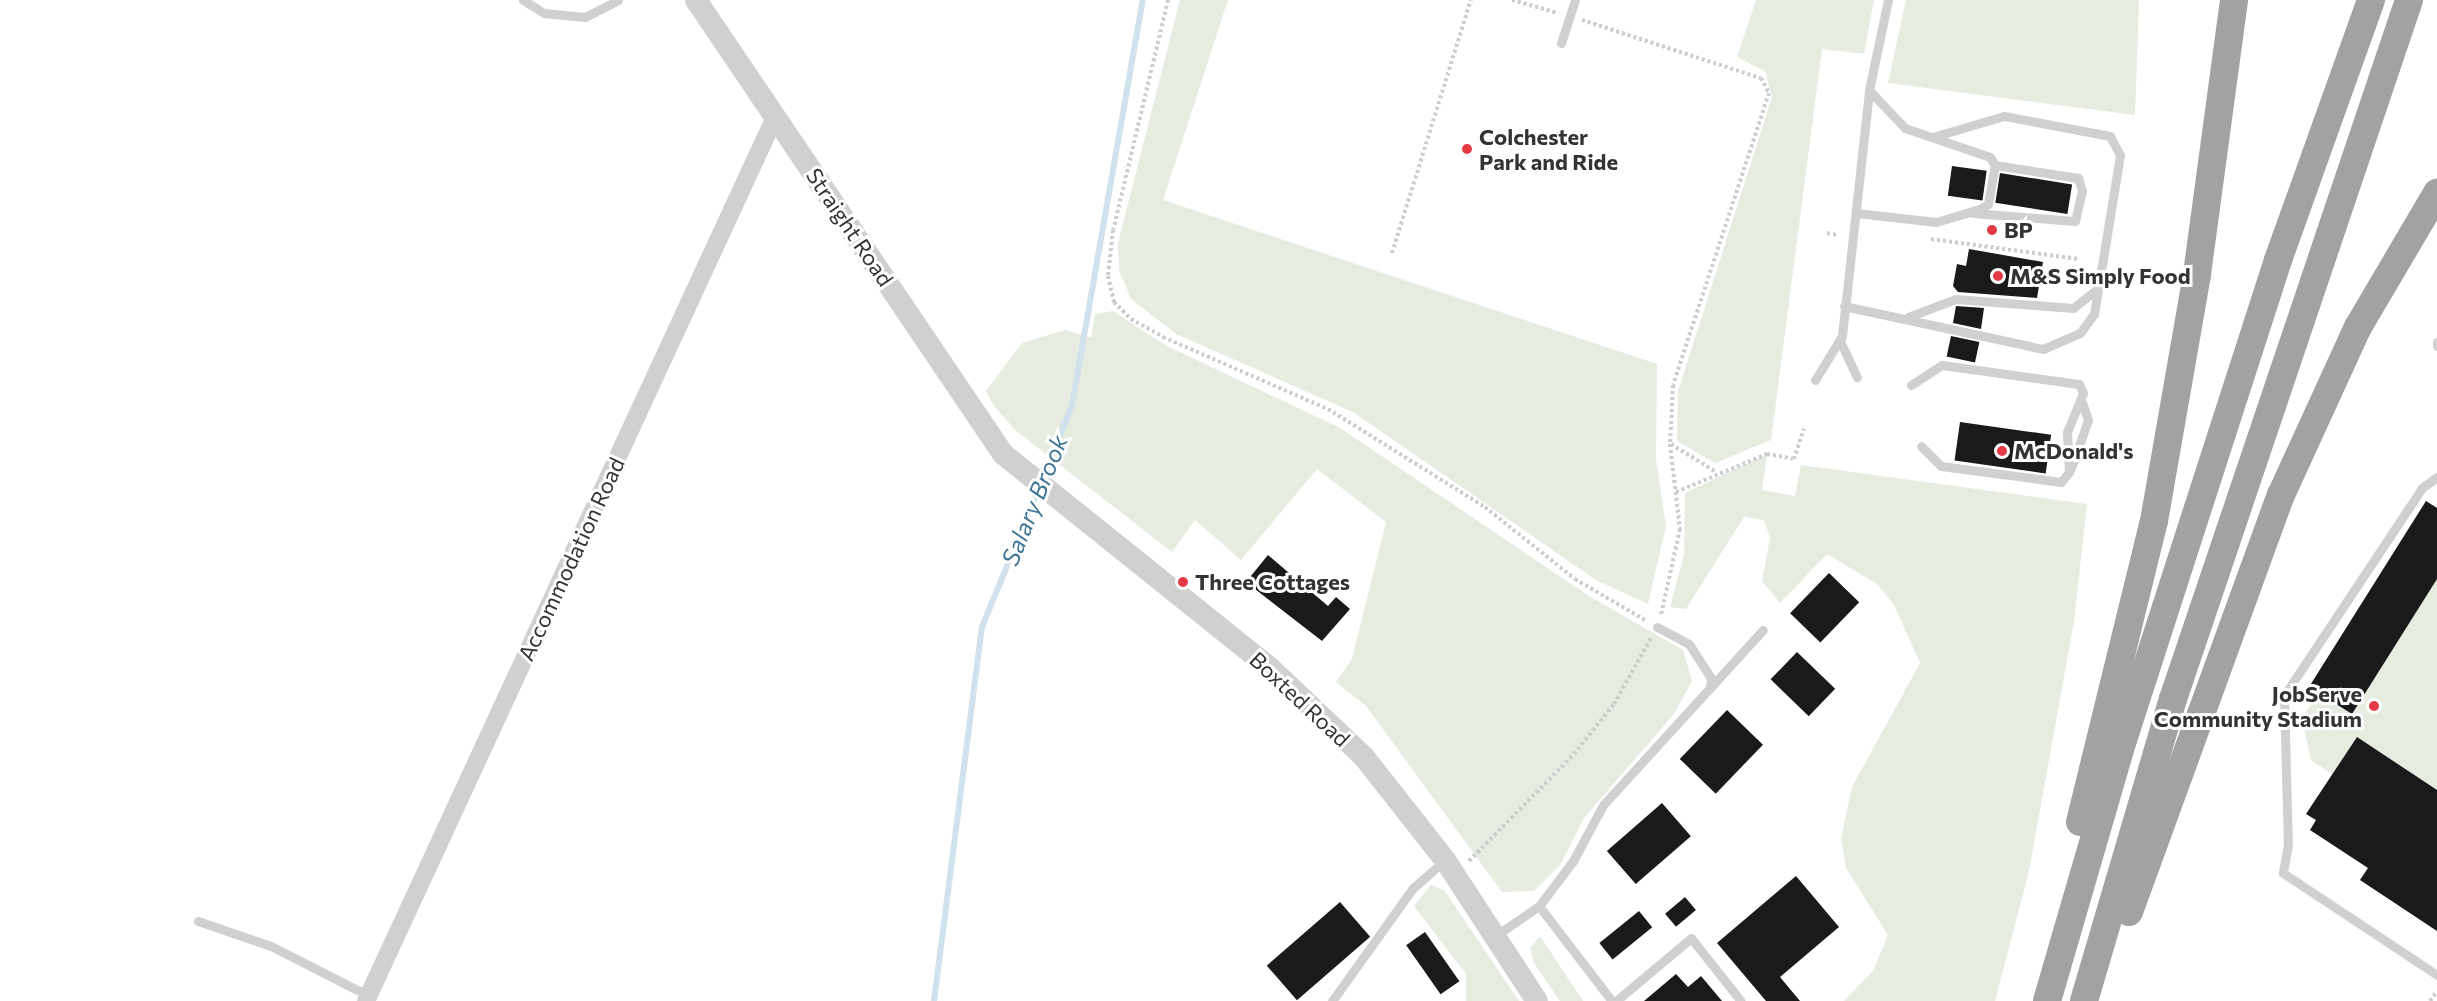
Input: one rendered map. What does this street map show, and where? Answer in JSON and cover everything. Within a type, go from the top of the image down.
[{"type":"highway","points":[[2036,1001],[2154,521],[2197,274],[2234,0]]},
{"type":"highway","points":[[2047,1001],[2148,662],[2278,260],[2371,0]]},
{"type":"highway","points":[[2085,1001],[2176,688],[2409,0]]},
{"type":"highway","points":[[2098,1001],[2214,668],[2281,495],[2358,327],[2437,193]]},
{"type":"street","name":"Straight Road","points":[[696,0],[1003,454]]},
{"type":"street","name":"Accommodation Road","points":[[368,999],[776,117]]},
{"type":"street","name":"Boxted Road","points":[[1003,454],[1270,668],[1364,757],[1445,860],[1537,1001]]},
{"type":"lane","points":[[523,0],[544,13],[585,17],[618,0]]},
{"type":"lane","points":[[1561,43],[1575,0]]},
{"type":"lane","points":[[1857,377],[1841,338],[1869,90],[1888,0]]},
{"type":"lane","points":[[1856,213],[1936,222],[1988,204],[1995,165],[1990,157],[1936,136],[1905,128],[1869,90]]},
{"type":"lane","points":[[1844,306],[1908,317],[1953,333],[2043,349],[2080,333],[2094,314],[2121,155],[2110,136],[2004,116],[1936,136]]},
{"type":"lane","points":[[1961,212],[2074,221],[2082,191],[2078,178],[1995,165]]},
{"type":"lane","points":[[1908,317],[1956,299],[2073,308],[2100,286]]},
{"type":"lane","points":[[1815,380],[1824,358],[1841,338]]},
{"type":"lane","points":[[1911,385],[1942,365],[2079,384],[2088,420],[2069,472],[2061,482],[2048,482],[1941,465],[1921,446]]},
{"type":"lane","points":[[2069,472],[2067,432],[2082,403]]},
{"type":"lane","points":[[2437,477],[2422,488],[2284,696],[2288,844],[2283,873],[2437,975]]},
{"type":"lane","points":[[1657,627],[1689,644],[1711,678],[1710,688]]},
{"type":"lane","points":[[1495,936],[1539,906],[1573,861],[1603,805],[1763,630]]},
{"type":"lane","points":[[1332,1001],[1413,888],[1445,860]]},
{"type":"lane","points":[[1539,906],[1614,1001],[1691,938],[1742,1001]]},
{"type":"lane","points":[[198,921],[260,942],[368,999]]},
{"type":"path","points":[[1168,0],[1113,230],[1108,276],[1114,302],[1131,319],[1163,337],[1328,409],[1485,507],[1575,579],[1657,627]]},
{"type":"path","points":[[1392,253],[1471,0]]},
{"type":"path","points":[[1445,860],[1468,861],[1531,802],[1614,704],[1657,627],[1680,529],[1670,444],[1673,385],[1769,93],[1761,78],[1710,60],[1512,0]]},
{"type":"path","points":[[1827,233],[1841,236]]},
{"type":"path","points":[[1927,238],[2079,258]]},
{"type":"path","points":[[1676,492],[1716,472],[1767,454],[1794,459],[1804,429]]},
{"type":"path","points":[[1670,444],[1716,472]]},
{"type":"path","points":[[2430,1001],[2437,991]]},
{"type":"shaded area","points":[[1180,0],[1228,0],[1163,200],[1657,364],[1656,459],[1666,526],[1648,604],[1596,580],[1353,412],[1176,334],[1131,299],[1119,270],[1118,243]]},
{"type":"shaded area","points":[[1756,0],[1874,0],[1864,54],[1822,49],[1771,440],[1715,463],[1677,441],[1678,391],[1772,97],[1765,71],[1737,57]]},
{"type":"shaded area","points":[[1906,0],[2139,0],[2135,115],[1888,83]]},
{"type":"shaded area","points":[[1113,311],[1167,346],[1340,428],[1589,596],[1683,650],[1692,681],[1674,714],[1584,818],[1560,865],[1534,891],[1502,892],[1366,706],[1336,682],[1352,659],[1386,522],[1317,469],[1241,560],[1195,520],[1172,552],[1015,430],[994,406],[986,391],[1022,343],[1065,330],[1091,338],[1095,314]]},
{"type":"shaded area","points":[[1767,454],[1762,490],[1795,496],[1801,465],[2087,504],[2074,621],[2029,871],[1995,1001],[1844,1001],[1873,971],[1888,935],[1846,868],[1841,838],[1852,787],[1920,663],[1894,605],[1877,584],[1827,554],[1780,603],[1762,581],[1770,538],[1764,520],[1744,517],[1686,609],[1670,607],[1684,555],[1685,493]]},
{"type":"shaded area","name":"JobServe Community Stadium","points":[[2426,501],[2437,508],[2437,931],[2360,880],[2368,868],[2310,830],[2316,820],[2306,814],[2332,774],[2311,760],[2302,718],[2318,693],[2309,687]]},
{"type":"shaded area","points":[[1431,885],[1444,890],[1519,1001],[1466,1001],[1466,974],[1414,906]]},
{"type":"shaded area","points":[[1540,936],[1583,1001],[1560,1001],[1534,963],[1530,948]]},
{"type":"building","points":[[1952,166],[1987,171],[1982,201],[1948,196]]},
{"type":"building","points":[[2000,173],[2072,184],[2067,214],[1995,203]]},
{"type":"building","name":"M&S Simply Food","points":[[1969,249],[2043,262],[2037,298],[1958,292],[1953,286],[1957,264],[1966,266]]},
{"type":"building","points":[[1956,306],[1984,308],[1981,329],[1953,323]]},
{"type":"building","points":[[1951,336],[1979,342],[1975,363],[1947,357]]},
{"type":"building","name":"McDonald's","points":[[1960,422],[2051,435],[2046,473],[1955,461]]},
{"type":"building","points":[[2426,501],[2437,508],[2437,579],[2352,714],[2309,687]]},
{"type":"building","points":[[1268,555],[1328,606],[1336,597],[1350,609],[1322,641],[1246,582]]},
{"type":"building","points":[[1829,573],[1859,602],[1820,642],[1790,613]]},
{"type":"building","points":[[1797,652],[1835,689],[1809,716],[1771,679]]},
{"type":"building","points":[[1727,710],[1763,745],[1716,794],[1680,759]]},
{"type":"building","points":[[2357,737],[2437,790],[2437,931],[2360,880],[2368,868],[2310,830],[2316,820],[2306,814]]},
{"type":"building","points":[[1662,803],[1691,836],[1636,884],[1607,851]]},
{"type":"building","points":[[1796,876],[1839,927],[1780,977],[1800,1001],[1766,1001],[1717,943]]},
{"type":"building","points":[[1685,897],[1696,910],[1676,927],[1665,914]]},
{"type":"building","points":[[1340,902],[1370,937],[1297,1000],[1267,966]]},
{"type":"building","points":[[1639,911],[1652,927],[1613,959],[1599,943]]},
{"type":"building","points":[[1425,932],[1459,981],[1441,994],[1406,945]]},
{"type":"building","points":[[1676,974],[1688,987],[1701,976],[1722,1001],[1644,1001]]},
{"type":"waterway","name":"Salary Brook","points":[[1043,478],[1072,405],[1143,0]]},
{"type":"waterway","name":"Salary Brook","points":[[934,1001],[982,627],[1039,488]]},
{"type":"place","name":"Colchester Park and Ride","points":[[1467,149]]},
{"type":"place","name":"BP","points":[[1992,230]]},
{"type":"place","name":"M&S Simply Food","points":[[1998,276]]},
{"type":"place","name":"McDonald's","points":[[2002,451]]},
{"type":"place","name":"Three Cottages","points":[[1183,582]]},
{"type":"place","name":"JobServe Community Stadium","points":[[2374,706]]}]
